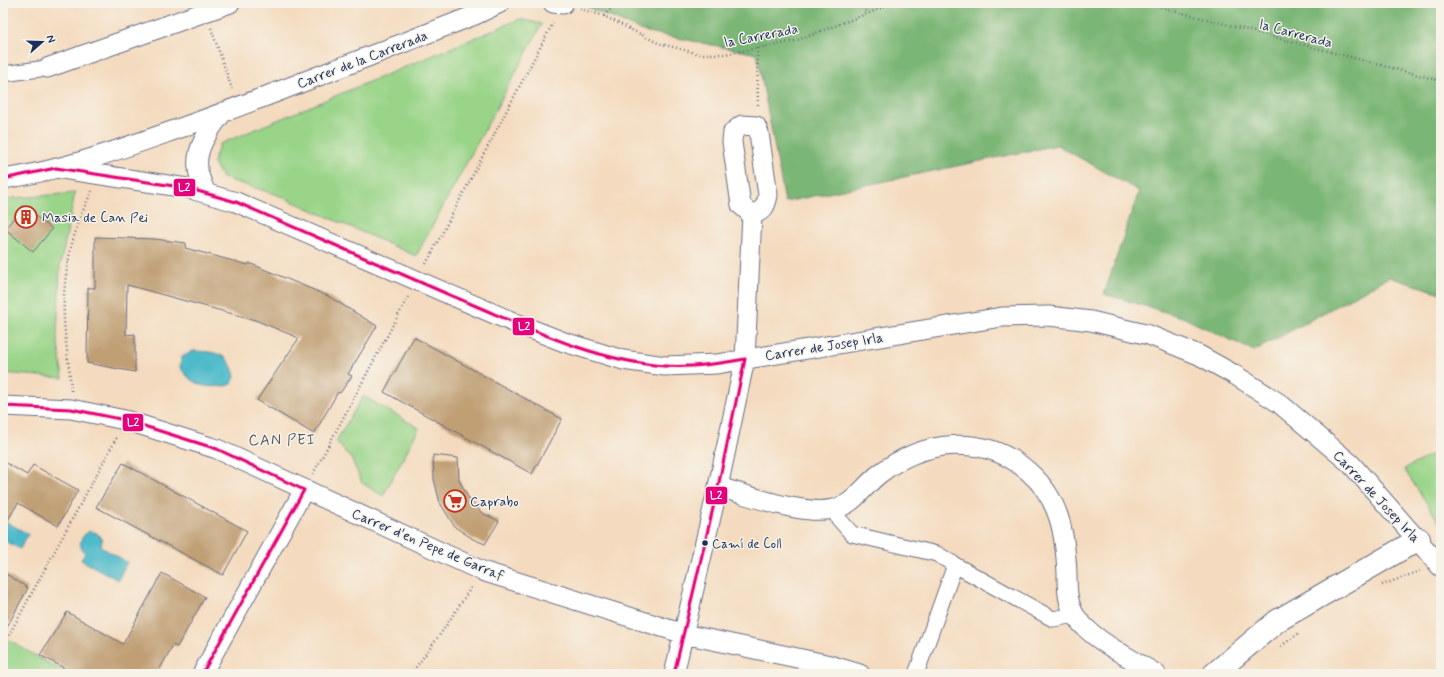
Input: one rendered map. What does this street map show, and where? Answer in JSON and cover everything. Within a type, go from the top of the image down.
[{"type":"street","points":[[3,74],[47,68],[230,3]]},
{"type":"street","name":"Carrer de la Carrerada","points":[[3,179],[56,168],[115,151],[230,110],[467,18],[500,3]]},
{"type":"street","points":[[205,192],[197,168],[199,152],[209,130],[230,110]]},
{"type":"street","points":[[742,125],[756,126],[759,134],[768,195],[766,205],[761,212],[752,215],[741,205],[732,142],[734,132],[742,125]]},
{"type":"street","name":"Carrer de Josep Irla","points":[[56,168],[205,192],[236,202],[417,281],[564,342],[623,360],[665,366],[716,364],[1002,317],[1049,316],[1091,321],[1149,335],[1199,355],[1279,403],[1351,464],[1440,565]]},
{"type":"street","points":[[674,674],[718,487],[745,359],[752,215]]},
{"type":"street","name":"Carrer d'en Pepe de Garraf","points":[[3,406],[71,409],[125,420],[217,449],[482,571],[684,634],[830,665],[860,674]]},
{"type":"street","points":[[718,487],[804,510],[834,509],[858,497],[885,470],[908,456],[923,450],[955,444],[974,445],[994,450],[1028,471],[1040,482],[1050,497],[1058,514],[1064,534],[1067,589],[1069,602],[1075,615],[1093,635],[1156,674]]},
{"type":"street","points":[[202,674],[304,490]]},
{"type":"street","points":[[834,509],[838,518],[852,534],[937,554],[1053,619],[1075,615]]},
{"type":"street","points":[[1214,674],[1277,621],[1418,539]]},
{"type":"street","points":[[916,674],[955,565]]},
{"type":"path","points":[[604,16],[617,3]]},
{"type":"path","points":[[862,3],[867,14]]},
{"type":"path","name":"la Carrerada","points":[[558,4],[604,16],[658,43],[699,54],[726,54],[795,41],[895,3]]},
{"type":"path","name":"la Carrerada","points":[[1146,3],[1441,81]]},
{"type":"path","points":[[304,490],[417,281],[558,4]]},
{"type":"path","points":[[205,12],[230,110]]},
{"type":"path","points":[[756,126],[759,114],[757,48]]},
{"type":"path","points":[[71,409],[70,371],[65,332],[64,291],[66,271],[68,257],[84,207],[99,176]]},
{"type":"path","points":[[3,646],[125,420]]},
{"type":"path","points":[[1381,586],[1440,565]]},
{"type":"path","points":[[411,674],[444,629],[482,571]]},
{"type":"path","points":[[1278,648],[1303,630]]},
{"type":"green space","points":[[578,3],[1441,3],[1441,293],[1389,277],[1254,351],[1182,317],[1104,294],[1139,191],[1057,145],[785,202],[757,54],[643,31]]},
{"type":"green space","points":[[520,19],[542,24],[416,256],[278,195],[223,178],[213,162],[220,144]]},
{"type":"green space","points":[[75,193],[60,267],[57,337],[63,378],[3,373],[3,199]]},
{"type":"green space","points":[[363,396],[419,428],[383,496],[362,483],[352,460],[336,441]]},
{"type":"green space","points":[[1441,450],[1441,525],[1404,469]]},
{"type":"green space","points":[[3,637],[7,639],[67,674],[3,674]]},
{"type":"water","points":[[193,351],[215,353],[225,358],[233,369],[235,377],[230,385],[214,387],[195,383],[190,379],[180,367],[182,357]]},
{"type":"water","points":[[3,520],[28,534],[20,549],[3,540]]},
{"type":"water","points":[[90,531],[97,533],[102,540],[101,547],[127,562],[118,580],[81,560],[85,553],[80,544],[84,535]]},
{"type":"building","name":"Masia de Can Pei","points":[[23,206],[52,229],[33,252],[5,229]]},
{"type":"building","points":[[95,237],[154,239],[186,243],[185,248],[248,265],[249,263],[328,296],[377,326],[348,374],[352,376],[340,393],[338,392],[314,434],[257,400],[299,338],[255,320],[127,285],[126,335],[135,334],[135,372],[87,363],[88,288],[95,288]]},
{"type":"building","points":[[414,337],[562,419],[532,474],[384,392]]},
{"type":"building","name":"Caprabo","points":[[433,455],[458,458],[459,480],[469,499],[482,513],[499,521],[485,544],[473,539],[455,527],[440,503],[434,479]]},
{"type":"building","points":[[3,461],[27,475],[33,465],[78,490],[58,526],[18,503],[3,528]]},
{"type":"building","points":[[123,463],[247,531],[223,575],[96,507]]},
{"type":"building","points":[[3,572],[28,588],[3,634]]},
{"type":"building","points":[[162,573],[205,597],[177,647],[173,645],[157,674],[75,674],[40,655],[67,612],[123,644]]},
{"type":"transit line","name":"L2","points":[[3,179],[56,168],[187,188],[236,202],[504,318],[582,349],[636,362],[664,366],[704,365],[745,359],[718,487],[674,674]]},
{"type":"transit line","name":"L2","points":[[3,406],[71,409],[125,420],[217,449],[304,490],[202,674]]},
{"type":"place","name":"Masia de Can Pei","points":[[26,217]]},
{"type":"place","name":"Caprabo","points":[[455,501]]},
{"type":"place","name":"Camí de Coll","points":[[705,543]]},
{"type":"district","name":"CAN PEI","points":[[282,440]]}]
